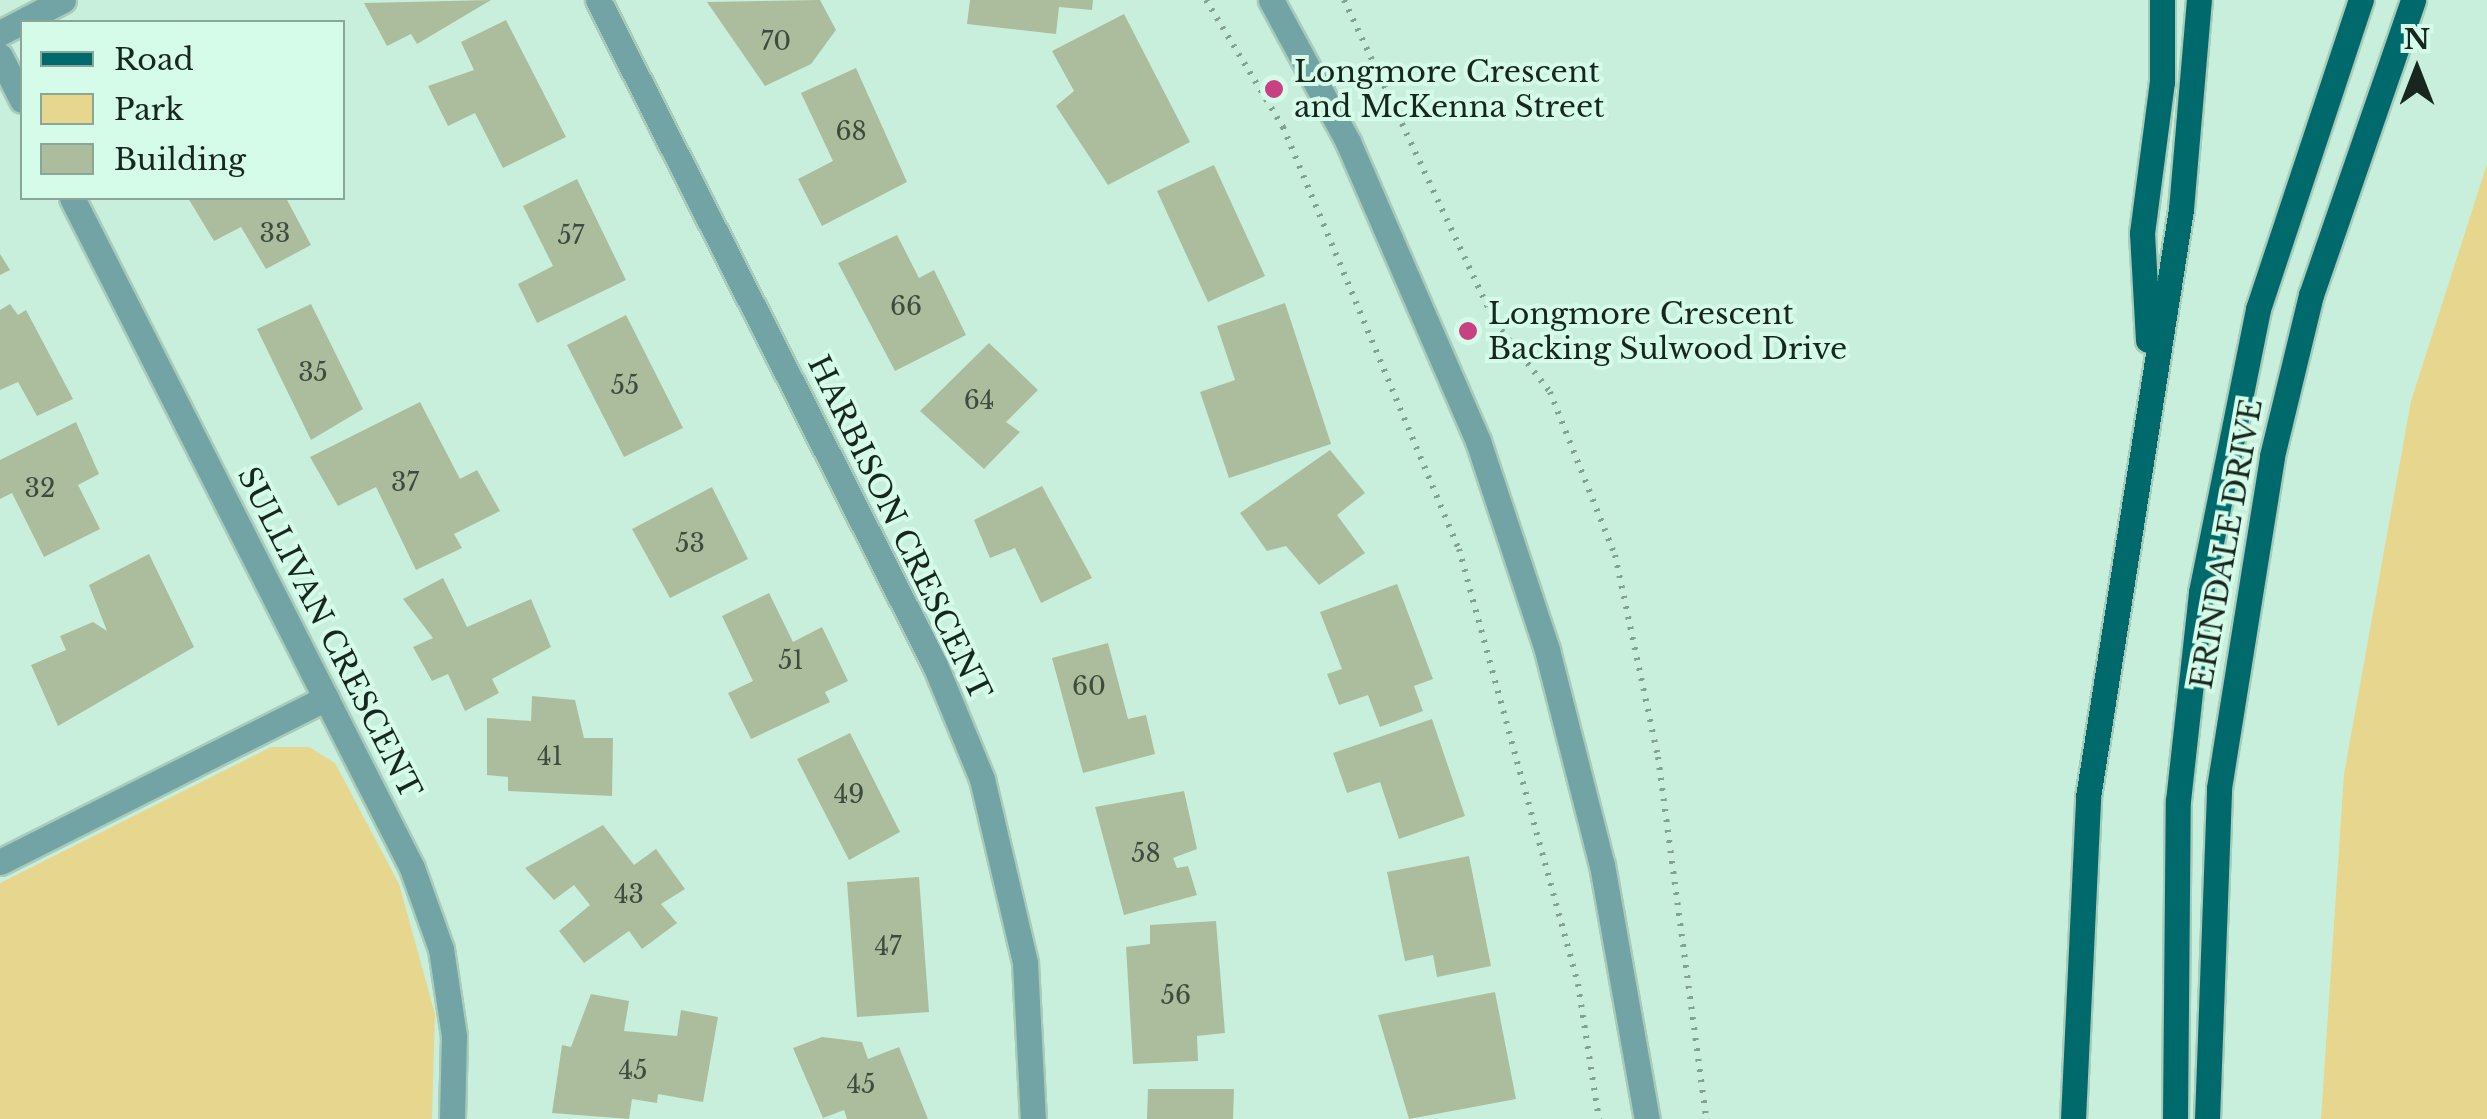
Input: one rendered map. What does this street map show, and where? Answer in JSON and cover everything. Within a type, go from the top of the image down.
[{"type":"main road","points":[[2151,380],[2142,233],[2162,82],[2162,0]]},
{"type":"main road","points":[[2073,1119],[2088,797],[2181,209],[2200,0]]},
{"type":"main road","points":[[2176,1119],[2177,820],[2201,592],[2258,309],[2361,0]]},
{"type":"main road","name":"ERINDALE DRIVE","points":[[2207,1119],[2219,788],[2272,456],[2311,295],[2413,0]]},
{"type":"street","points":[[25,20],[63,0]]},
{"type":"street","name":"HARBISON CRESCENT","points":[[598,0],[935,664],[982,779],[1025,964],[1033,1119]]},
{"type":"street","points":[[1271,0],[1348,142],[1478,441],[1547,650],[1602,865],[1647,1119]]},
{"type":"street","points":[[0,56],[20,96]]},
{"type":"street","name":"SULLIVAN CRESCENT","points":[[73,200],[412,868],[441,950],[454,1036],[452,1119]]},
{"type":"street","points":[[0,862],[326,698]]},
{"type":"path","points":[[1206,0],[1283,127],[1458,549],[1578,984],[1599,1119]]},
{"type":"path","points":[[1344,0],[1495,322],[1550,392],[1615,555],[1658,757],[1706,1119]]},
{"type":"green space","points":[[2487,164],[2487,1119],[2321,1119],[2344,774],[2411,401]]},
{"type":"green space","points":[[271,747],[309,747],[335,763],[399,884],[435,1014],[432,1119],[0,1119],[0,883]]},
{"type":"building","points":[[491,0],[417,44],[411,34],[387,46],[364,3]]},
{"type":"building","points":[[820,0],[836,30],[811,64],[765,86],[707,2]]},
{"type":"building","points":[[970,0],[1093,0],[1092,10],[1059,7],[1056,34],[967,24]]},
{"type":"building","points":[[1124,14],[1190,142],[1108,185],[1056,106],[1074,91],[1052,51]]},
{"type":"building","points":[[506,20],[566,137],[503,168],[475,113],[448,126],[428,86],[474,70],[461,42]]},
{"type":"building","points":[[856,68],[907,182],[822,226],[798,179],[833,161],[801,93]]},
{"type":"building","points":[[1214,165],[1265,276],[1208,302],[1157,191]]},
{"type":"building","points":[[577,179],[626,280],[537,323],[518,284],[553,266],[523,206]]},
{"type":"building","points":[[189,200],[287,200],[311,245],[266,269],[241,227],[214,241]]},
{"type":"building","points":[[897,235],[919,278],[934,270],[966,335],[895,371],[838,263]]},
{"type":"building","points":[[0,254],[10,270],[0,275]]},
{"type":"building","points":[[1285,303],[1331,444],[1229,478],[1200,392],[1235,380],[1217,326]]},
{"type":"building","points":[[10,304],[18,315],[26,310],[73,399],[37,416],[18,382],[0,390],[0,310]]},
{"type":"building","points":[[311,304],[363,409],[311,440],[257,329]]},
{"type":"building","points":[[626,315],[683,428],[624,457],[567,345]]},
{"type":"building","points":[[989,343],[1038,390],[1006,422],[1020,432],[984,469],[920,411]]},
{"type":"building","points":[[420,402],[460,479],[477,470],[500,511],[454,534],[462,548],[416,570],[376,487],[338,506],[310,457]]},
{"type":"building","points":[[76,422],[99,474],[78,485],[100,529],[44,557],[12,493],[0,499],[0,460]]},
{"type":"building","points":[[1330,450],[1365,493],[1337,515],[1365,553],[1319,585],[1286,546],[1267,551],[1240,513]]},
{"type":"building","points":[[1042,486],[1092,578],[1041,603],[1015,548],[990,558],[974,520]]},
{"type":"building","points":[[712,487],[748,559],[670,598],[632,529]]},
{"type":"building","points":[[149,554],[194,647],[58,726],[31,665],[66,650],[60,636],[93,622],[107,631],[89,585]]},
{"type":"building","points":[[443,578],[467,627],[531,599],[551,647],[492,679],[499,693],[465,711],[448,674],[432,681],[413,647],[433,638],[403,599]]},
{"type":"building","points":[[1397,584],[1433,679],[1414,686],[1423,711],[1380,727],[1368,695],[1339,705],[1327,674],[1342,669],[1320,612]]},
{"type":"building","points":[[769,593],[793,642],[822,627],[848,681],[825,692],[830,702],[751,739],[728,693],[753,681],[722,616]]},
{"type":"building","points":[[1108,643],[1128,719],[1146,715],[1155,754],[1083,773],[1052,658]]},
{"type":"building","points":[[532,696],[575,700],[584,738],[613,738],[612,796],[508,791],[508,777],[487,775],[487,718],[531,721]]},
{"type":"building","points":[[1432,719],[1465,816],[1399,839],[1380,782],[1347,793],[1333,753]]},
{"type":"building","points":[[850,733],[900,832],[849,860],[797,759]]},
{"type":"building","points":[[1184,791],[1197,849],[1173,858],[1177,868],[1188,866],[1197,895],[1124,915],[1095,807]]},
{"type":"building","points":[[603,825],[634,865],[656,849],[685,889],[661,904],[677,923],[642,949],[629,931],[584,963],[559,931],[590,905],[574,885],[554,900],[525,868]]},
{"type":"building","points":[[1469,856],[1491,966],[1437,977],[1433,955],[1405,961],[1387,872]]},
{"type":"building","points":[[919,877],[929,1012],[857,1017],[847,882]]},
{"type":"building","points":[[1216,921],[1225,1033],[1197,1036],[1198,1061],[1133,1064],[1126,947],[1150,944],[1150,925]]},
{"type":"building","points":[[1495,992],[1516,1099],[1409,1119],[1378,1015]]},
{"type":"building","points":[[591,994],[629,1001],[624,1031],[677,1036],[681,1010],[718,1017],[703,1102],[658,1094],[657,1103],[632,1099],[629,1119],[552,1113],[562,1045],[571,1047]]},
{"type":"building","points":[[822,1037],[862,1042],[868,1059],[899,1047],[928,1119],[847,1119],[844,1110],[823,1118],[793,1048]]},
{"type":"building","points":[[1148,1089],[1234,1089],[1233,1119],[1147,1119]]},
{"type":"place","name":"Longmore Crescent and McKenna Street","points":[[1274,89]]},
{"type":"place","name":"Longmore Crescent Backing Sulwood Drive","points":[[1468,331]]}]
